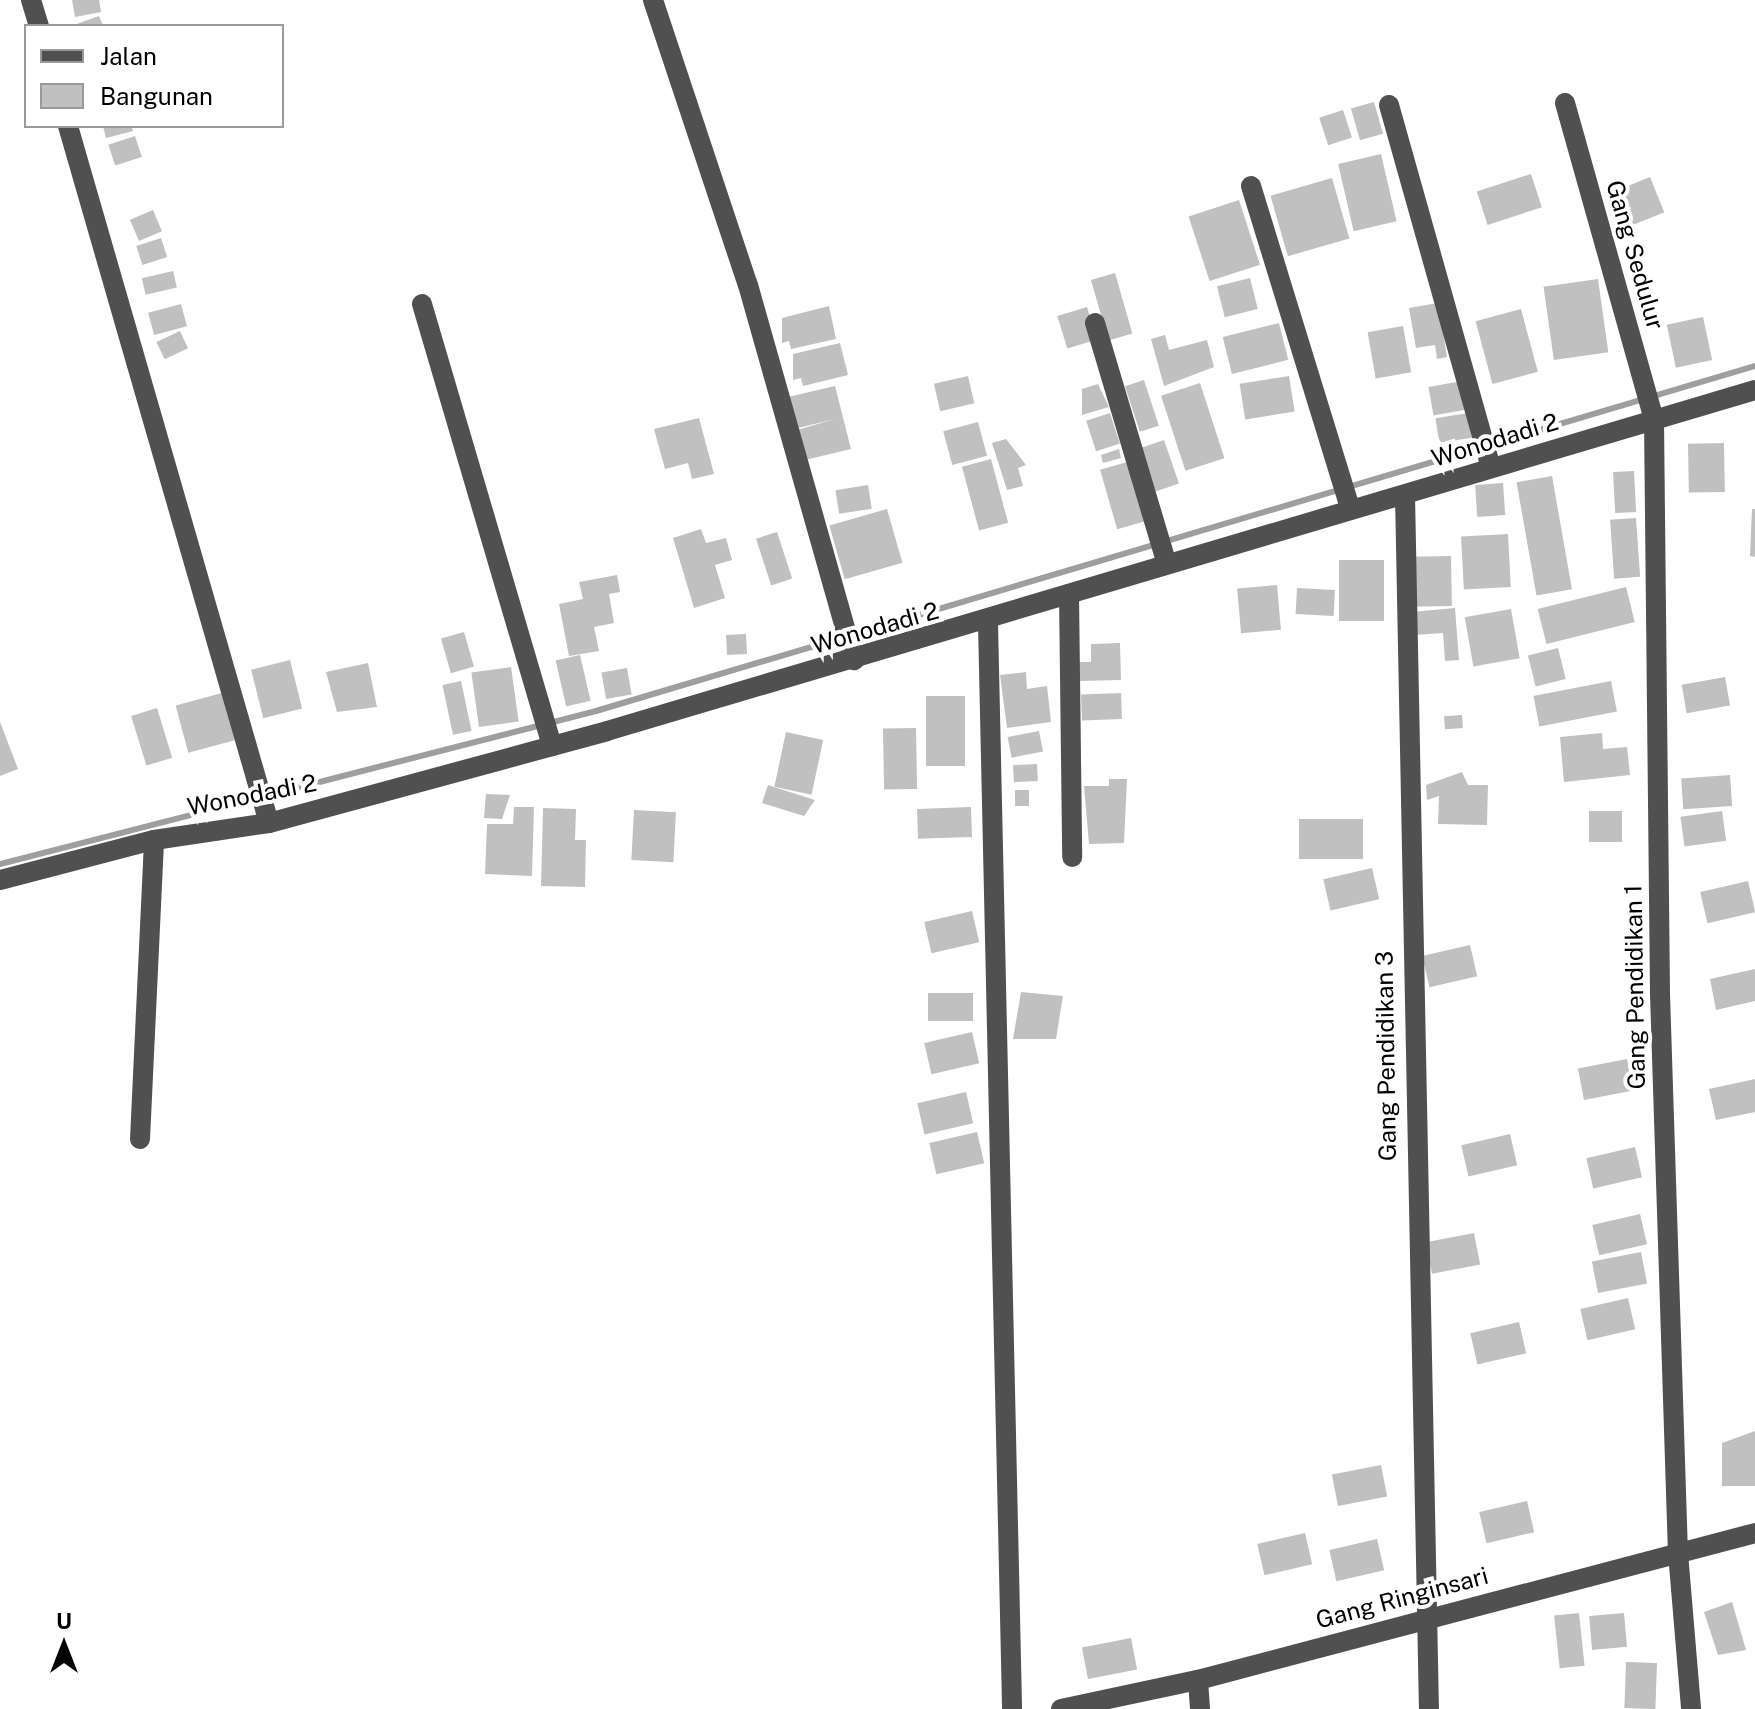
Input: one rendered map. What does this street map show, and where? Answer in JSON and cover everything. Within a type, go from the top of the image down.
[{"type":"street","points":[[31,0],[38,24]]},
{"type":"street","points":[[653,0],[748,285],[854,660]]},
{"type":"street","name":"Gang Sedulur","points":[[1565,103],[1654,420]]},
{"type":"street","points":[[1389,105],[1491,467]]},
{"type":"street","points":[[69,128],[264,815]]},
{"type":"street","points":[[1251,186],[1350,507]]},
{"type":"street","points":[[422,304],[551,744]]},
{"type":"street","points":[[1095,323],[1167,564]]},
{"type":"street","name":"Wonodadi 2","points":[[0,880],[551,744],[988,623],[1069,594],[1350,507],[1405,495],[1755,390]]},
{"type":"street","name":"Gang Pendidikan 1","points":[[1654,420],[1660,994],[1678,1553],[1691,1709]]},
{"type":"street","name":"Gang Pendidikan 3","points":[[1405,495],[1429,1709]]},
{"type":"street","points":[[1069,594],[1072,857]]},
{"type":"street","points":[[988,623],[1012,1709]]},
{"type":"street","points":[[140,1139],[154,840]]},
{"type":"street","name":"Gang Ringinsari","points":[[1061,1709],[1198,1680],[1426,1617],[1755,1533]]},
{"type":"street","points":[[1198,1680],[1200,1709]]},
{"type":"building","points":[[72,0],[99,0],[101,12],[75,17]]},
{"type":"building","points":[[99,16],[102,24],[77,24]]},
{"type":"building","points":[[1374,102],[1383,134],[1360,140],[1351,109]]},
{"type":"building","points":[[1343,110],[1352,138],[1328,145],[1319,118]]},
{"type":"building","points":[[104,128],[132,128],[133,131],[106,138]]},
{"type":"building","points":[[135,136],[142,157],[115,166],[108,145]]},
{"type":"building","points":[[1381,154],[1397,221],[1354,231],[1338,164]]},
{"type":"building","points":[[1531,174],[1542,207],[1488,225],[1477,192]]},
{"type":"building","points":[[1650,177],[1664,212],[1622,229],[1607,194]]},
{"type":"building","points":[[1332,178],[1349,239],[1288,256],[1270,196]]},
{"type":"building","points":[[1239,200],[1260,265],[1210,281],[1189,216]]},
{"type":"building","points":[[153,210],[162,231],[139,241],[130,220]]},
{"type":"building","points":[[161,238],[167,257],[142,265],[136,246]]},
{"type":"building","points":[[173,271],[177,288],[146,295],[142,278]]},
{"type":"building","points":[[1115,273],[1132,334],[1108,340],[1091,280]]},
{"type":"building","points":[[1250,278],[1258,309],[1225,317],[1217,286]]},
{"type":"building","points":[[1598,279],[1608,352],[1554,360],[1544,287]]},
{"type":"building","points":[[1438,303],[1447,357],[1437,359],[1435,345],[1416,348],[1409,308]]},
{"type":"building","points":[[181,304],[187,326],[154,335],[148,313]]},
{"type":"building","points":[[829,306],[836,339],[791,349],[789,341],[782,343],[782,318]]},
{"type":"building","points":[[1087,307],[1097,340],[1067,349],[1057,316]]},
{"type":"building","points":[[1521,309],[1538,372],[1492,384],[1476,321]]},
{"type":"building","points":[[1703,317],[1712,360],[1676,368],[1667,325]]},
{"type":"building","points":[[1279,323],[1288,360],[1232,374],[1223,337]]},
{"type":"building","points":[[1403,326],[1411,372],[1376,379],[1368,332]]},
{"type":"building","points":[[180,331],[188,348],[164,359],[156,342]]},
{"type":"building","points":[[1165,335],[1169,350],[1207,340],[1214,367],[1164,386],[1151,339]]},
{"type":"building","points":[[840,343],[848,375],[803,386],[801,378],[793,380],[793,354]]},
{"type":"building","points":[[968,376],[974,403],[940,411],[934,384]]},
{"type":"building","points":[[1289,376],[1295,412],[1245,419],[1240,384]]},
{"type":"building","points":[[1144,380],[1159,426],[1140,432],[1125,386]]},
{"type":"building","points":[[1462,381],[1467,410],[1434,415],[1429,387]]},
{"type":"building","points":[[1200,383],[1224,458],[1185,471],[1161,396]]},
{"type":"building","points":[[1098,384],[1109,407],[1082,415],[1082,389]]},
{"type":"building","points":[[835,386],[851,449],[805,460],[797,430],[835,419],[798,428],[788,397]]},
{"type":"building","points":[[1110,413],[1120,443],[1096,451],[1086,421]]},
{"type":"building","points":[[1468,413],[1472,438],[1439,443],[1435,418]]},
{"type":"building","points":[[699,418],[714,474],[692,479],[688,463],[665,469],[654,429]]},
{"type":"building","points":[[978,422],[987,456],[952,465],[943,431]]},
{"type":"building","points":[[1006,439],[1026,465],[1018,468],[1023,486],[1007,490],[992,443]]},
{"type":"building","points":[[1164,440],[1179,483],[1153,493],[1138,449]]},
{"type":"building","points":[[1724,443],[1725,492],[1689,493],[1688,444]]},
{"type":"building","points":[[1119,449],[1121,458],[1103,463],[1101,455]]},
{"type":"building","points":[[991,459],[1008,523],[979,531],[962,467]]},
{"type":"building","points":[[1127,462],[1144,522],[1117,529],[1100,470]]},
{"type":"building","points":[[1634,471],[1636,512],[1615,513],[1613,472]]},
{"type":"building","points":[[1552,476],[1572,589],[1537,596],[1517,482]]},
{"type":"building","points":[[1503,483],[1505,515],[1477,517],[1475,485]]},
{"type":"building","points":[[868,485],[872,509],[839,514],[835,490]]},
{"type":"building","points":[[887,509],[902,563],[845,579],[829,526]]},
{"type":"building","points":[[1752,509],[1755,509],[1755,557],[1750,556]]},
{"type":"building","points":[[1636,518],[1640,577],[1614,579],[1610,520]]},
{"type":"building","points":[[701,529],[706,543],[726,538],[732,560],[715,565],[725,598],[694,608],[673,538]]},
{"type":"building","points":[[777,532],[792,579],[771,585],[756,539]]},
{"type":"building","points":[[1508,534],[1511,587],[1464,589],[1461,536]]},
{"type":"building","points":[[1451,556],[1452,606],[1410,607],[1409,557]]},
{"type":"building","points":[[1339,560],[1384,560],[1384,621],[1339,621]]},
{"type":"building","points":[[617,575],[620,592],[609,594],[614,623],[594,627],[599,651],[569,656],[559,604],[583,599],[579,582]]},
{"type":"building","points":[[1277,585],[1281,630],[1241,633],[1237,588]]},
{"type":"building","points":[[1626,587],[1635,622],[1546,644],[1538,609]]},
{"type":"building","points":[[1297,588],[1335,590],[1334,616],[1296,614]]},
{"type":"building","points":[[1455,608],[1459,660],[1445,661],[1443,633],[1413,635],[1411,612]]},
{"type":"building","points":[[1511,609],[1520,658],[1473,666],[1465,617]]},
{"type":"building","points":[[464,632],[474,667],[451,673],[441,639]]},
{"type":"building","points":[[746,634],[747,654],[727,655],[726,635]]},
{"type":"building","points":[[1120,643],[1121,680],[1079,681],[1079,662],[1091,662],[1091,644]]},
{"type":"building","points":[[1558,648],[1566,679],[1536,687],[1528,655]]},
{"type":"building","points":[[580,655],[591,701],[566,706],[556,661]]},
{"type":"building","points":[[290,660],[302,709],[263,718],[251,670]]},
{"type":"building","points":[[368,663],[377,707],[337,712],[326,672]]},
{"type":"building","points":[[511,667],[519,721],[479,727],[471,673]]},
{"type":"building","points":[[627,668],[632,695],[606,699],[601,673]]},
{"type":"building","points":[[1026,672],[1027,689],[1047,686],[1051,722],[1007,728],[1000,675]]},
{"type":"building","points":[[1725,677],[1730,706],[1687,713],[1682,685]]},
{"type":"building","points":[[461,681],[472,731],[453,735],[442,685]]},
{"type":"building","points":[[1611,681],[1617,711],[1539,727],[1533,696]]},
{"type":"building","points":[[222,693],[235,740],[188,753],[176,705]]},
{"type":"building","points":[[1121,693],[1122,719],[1082,720],[1081,694]]},
{"type":"building","points":[[926,696],[965,696],[965,766],[926,766]]},
{"type":"building","points":[[157,708],[172,758],[146,766],[131,716]]},
{"type":"building","points":[[1462,715],[1463,728],[1445,729],[1444,716]]},
{"type":"building","points":[[0,722],[18,769],[0,776]]},
{"type":"building","points":[[916,728],[917,789],[884,790],[883,729]]},
{"type":"building","points":[[1039,731],[1043,752],[1012,758],[1008,737]]},
{"type":"building","points":[[786,732],[823,740],[812,795],[774,787]]},
{"type":"building","points":[[1602,733],[1603,749],[1627,747],[1630,775],[1564,782],[1560,737]]},
{"type":"building","points":[[1037,764],[1038,781],[1014,782],[1013,765]]},
{"type":"building","points":[[1462,772],[1468,785],[1488,785],[1487,825],[1438,824],[1439,796],[1427,800],[1426,785]]},
{"type":"building","points":[[1730,775],[1732,806],[1683,809],[1681,778]]},
{"type":"building","points":[[1109,779],[1127,779],[1124,843],[1089,844],[1084,786],[1109,786]]},
{"type":"building","points":[[768,785],[815,800],[804,816],[762,803]]},
{"type":"building","points":[[1015,790],[1029,790],[1029,806],[1015,806]]},
{"type":"building","points":[[486,794],[510,795],[502,819],[484,818]]},
{"type":"building","points":[[514,807],[534,807],[532,876],[485,874],[487,824],[513,824]]},
{"type":"building","points":[[971,807],[972,837],[918,839],[917,809]]},
{"type":"building","points":[[543,808],[576,809],[575,840],[586,840],[585,887],[541,886]]},
{"type":"building","points":[[634,810],[676,812],[673,862],[631,860]]},
{"type":"building","points":[[1589,811],[1622,811],[1622,842],[1589,842]]},
{"type":"building","points":[[1722,811],[1726,841],[1685,847],[1680,817]]},
{"type":"building","points":[[1299,819],[1363,819],[1363,859],[1299,859]]},
{"type":"building","points":[[1372,868],[1379,899],[1330,910],[1323,879]]},
{"type":"building","points":[[1748,881],[1755,912],[1707,923],[1700,892]]},
{"type":"building","points":[[972,911],[979,942],[931,953],[924,922]]},
{"type":"building","points":[[1470,945],[1477,976],[1429,987],[1422,956]]},
{"type":"building","points":[[1755,969],[1755,1001],[1716,1010],[1710,979]]},
{"type":"building","points":[[1021,992],[1063,996],[1056,1039],[1013,1039]]},
{"type":"building","points":[[928,993],[973,993],[973,1021],[928,1021]]},
{"type":"building","points":[[972,1032],[979,1063],[931,1074],[924,1043]]},
{"type":"building","points":[[1627,1059],[1633,1090],[1584,1100],[1578,1069]]},
{"type":"building","points":[[1755,1079],[1755,1112],[1716,1120],[1709,1089]]},
{"type":"building","points":[[966,1092],[973,1123],[924,1134],[917,1103]]},
{"type":"building","points":[[977,1132],[984,1163],[936,1174],[929,1143]]},
{"type":"building","points":[[1510,1134],[1517,1165],[1468,1176],[1461,1145]]},
{"type":"building","points":[[1635,1147],[1642,1177],[1593,1188],[1586,1158]]},
{"type":"building","points":[[1640,1214],[1647,1244],[1599,1255],[1592,1225]]},
{"type":"building","points":[[1474,1233],[1480,1264],[1432,1274],[1426,1242]]},
{"type":"building","points":[[1641,1252],[1647,1283],[1598,1293],[1592,1262]]},
{"type":"building","points":[[1628,1298],[1635,1329],[1587,1340],[1580,1309]]},
{"type":"building","points":[[1519,1322],[1526,1353],[1477,1364],[1470,1333]]},
{"type":"building","points":[[1755,1431],[1755,1486],[1722,1486],[1722,1443]]},
{"type":"building","points":[[1381,1465],[1387,1496],[1338,1506],[1332,1475]]},
{"type":"building","points":[[1527,1501],[1534,1532],[1486,1543],[1479,1512]]},
{"type":"building","points":[[1305,1533],[1312,1564],[1264,1575],[1257,1544]]},
{"type":"building","points":[[1377,1539],[1384,1570],[1336,1581],[1329,1550]]},
{"type":"building","points":[[1732,1602],[1746,1650],[1718,1655],[1704,1612]]},
{"type":"building","points":[[1579,1613],[1585,1666],[1560,1668],[1554,1616]]},
{"type":"building","points":[[1624,1613],[1627,1647],[1592,1650],[1589,1616]]},
{"type":"building","points":[[1131,1638],[1137,1669],[1088,1679],[1082,1648]]},
{"type":"building","points":[[1626,1662],[1657,1663],[1655,1709],[1624,1708]]},
{"type":"waterway","points":[[0,864],[596,711],[1755,366]]}]
